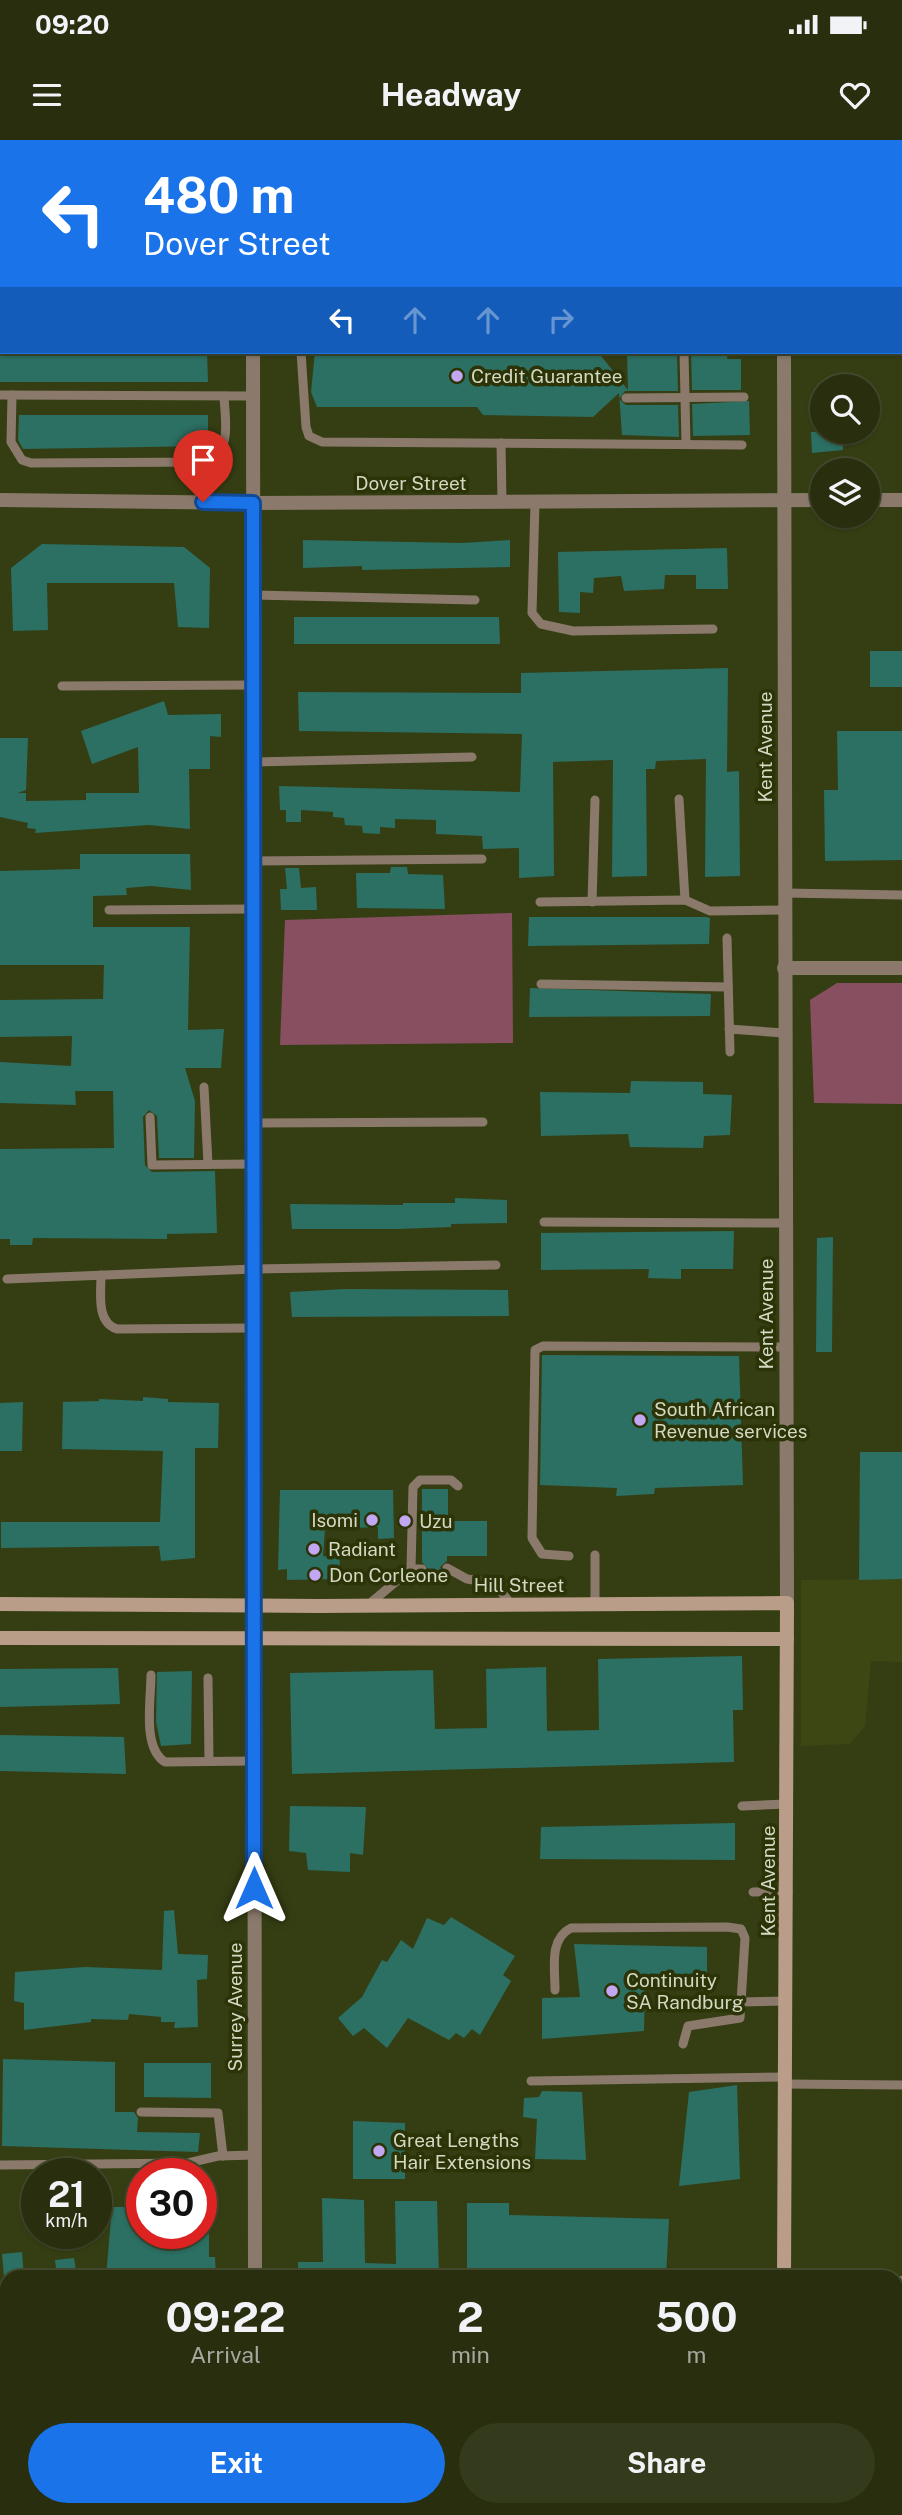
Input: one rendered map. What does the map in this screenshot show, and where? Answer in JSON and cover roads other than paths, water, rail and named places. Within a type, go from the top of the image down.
[{"type":"main road","name":"Hill Street","points":[[0,1604],[787,1603]]},
{"type":"main road","name":"Kent Avenue","points":[[784,2270],[788,1891],[787,1603]]},
{"type":"main road","points":[[0,1638],[787,1639]]},
{"type":"street","name":"Surrey Avenue","points":[[253,354],[255,2270]]},
{"type":"street","name":"Kent Avenue","points":[[784,354],[787,1603]]},
{"type":"street","name":"Dover Street","points":[[0,500],[253,503],[810,500]]},
{"type":"street","points":[[880,500],[902,500]]},
{"type":"street","points":[[784,968],[902,968]]},
{"type":"lane","points":[[301,354],[306,427],[309,436],[314,439],[742,444]]},
{"type":"lane","points":[[684,354],[686,444]]},
{"type":"lane","points":[[0,395],[252,396]]},
{"type":"lane","points":[[12,395],[11,442],[22,460],[31,463],[205,462],[215,458],[222,450],[225,440],[224,396]]},
{"type":"lane","points":[[626,398],[744,397]]},
{"type":"lane","points":[[501,443],[502,502]]},
{"type":"lane","points":[[535,502],[532,612],[541,624],[573,631],[713,629]]},
{"type":"lane","points":[[254,595],[475,600]]},
{"type":"lane","points":[[62,686],[254,685]]},
{"type":"lane","points":[[254,762],[472,757]]},
{"type":"lane","points":[[679,799],[685,900]]},
{"type":"lane","points":[[592,902],[595,800]]},
{"type":"lane","points":[[254,861],[482,859]]},
{"type":"lane","points":[[784,893],[902,895]]},
{"type":"lane","points":[[540,902],[685,900],[710,911],[784,910]]},
{"type":"lane","points":[[109,910],[254,909]]},
{"type":"lane","points":[[727,938],[730,1052]]},
{"type":"lane","points":[[541,984],[728,987]]},
{"type":"lane","points":[[729,1029],[784,1033]]},
{"type":"lane","points":[[204,1087],[208,1164]]},
{"type":"lane","points":[[150,1117],[152,1165],[253,1164]]},
{"type":"lane","points":[[254,1123],[483,1122]]},
{"type":"lane","points":[[544,1222],[785,1223]]},
{"type":"lane","points":[[7,1279],[254,1269],[496,1265]]},
{"type":"lane","points":[[101,1275],[103,1319],[109,1326],[117,1329],[254,1328]]},
{"type":"lane","points":[[569,1556],[541,1554],[532,1538],[535,1350],[543,1346],[786,1347]]},
{"type":"lane","points":[[411,1569],[413,1487],[420,1480],[451,1480],[458,1486]]},
{"type":"lane","points":[[594,1555],[595,1603]]},
{"type":"lane","points":[[447,1568],[467,1579],[494,1583],[511,1604]]},
{"type":"lane","points":[[368,1605],[411,1569],[422,1569]]},
{"type":"lane","points":[[151,1675],[152,1746],[157,1757],[165,1762],[253,1761]]},
{"type":"lane","points":[[208,1678],[209,1761]]},
{"type":"lane","points":[[742,1806],[786,1804]]},
{"type":"lane","points":[[753,1892],[788,1891]]},
{"type":"lane","points":[[555,1990],[556,1942],[560,1934],[571,1928],[741,1929],[745,1938],[741,2002],[737,2020],[688,2026],[683,2043]]},
{"type":"lane","points":[[741,2002],[787,2001]]},
{"type":"lane","points":[[531,2081],[785,2081],[902,2085]]},
{"type":"lane","points":[[141,2112],[218,2113],[223,2156]]},
{"type":"lane","points":[[1,2165],[188,2164],[223,2156],[255,2155]]},
{"type":"place","name":"Credit Guarantee","points":[[457,376]]},
{"type":"place","name":"South African Revenue services","points":[[640,1420]]},
{"type":"place","name":"Isomi","points":[[372,1520]]},
{"type":"place","name":"Uzu","points":[[405,1521]]},
{"type":"place","name":"Radiant","points":[[314,1549]]},
{"type":"place","name":"Don Corleone","points":[[315,1575]]},
{"type":"place","name":"Continuity SA Randburg","points":[[612,1991]]},
{"type":"place","name":"Great Lengths Hair Extensions","points":[[379,2151]]}]
